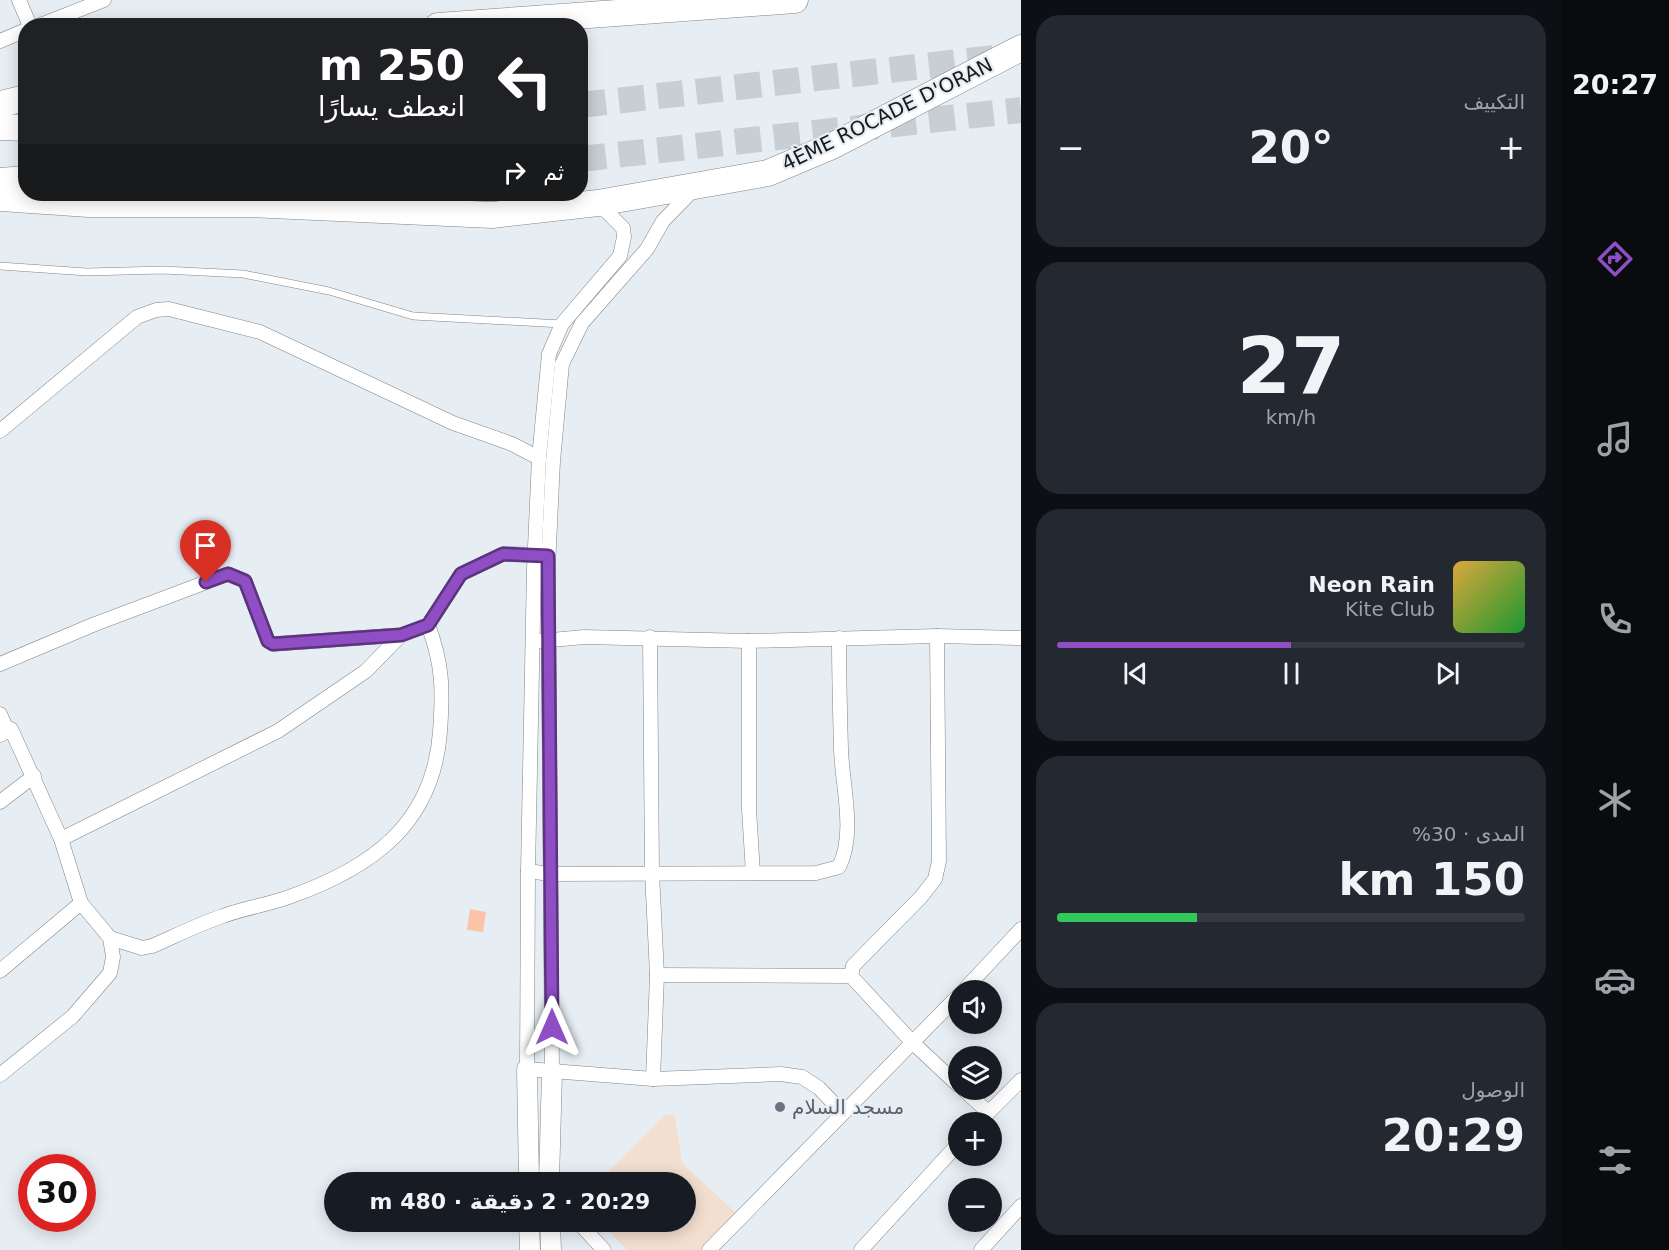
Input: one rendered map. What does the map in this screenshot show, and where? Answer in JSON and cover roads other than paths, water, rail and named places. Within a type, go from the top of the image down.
[{"type":"highway","points":[[510,18],[628,5],[795,0]]},
{"type":"highway","name":"4ÈME ROCADE D'ORAN","points":[[44,201],[89,204],[247,204],[492,216],[598,203],[768,173],[811,155],[1021,48]]},
{"type":"highway","points":[[0,104],[18,100]]},
{"type":"highway","points":[[0,127],[18,128]]},
{"type":"highway","points":[[0,181],[18,180]]},
{"type":"highway","name":"4ÈME ROCADE D'ORAN","points":[[0,198],[18,199]]},
{"type":"main road","points":[[527,1069],[533,1172]]},
{"type":"main road","points":[[549,1172],[552,1071]]},
{"type":"main road","points":[[529,1232],[530,1250]]},
{"type":"main road","points":[[550,1232],[550,1250]]},
{"type":"street","points":[[19,0],[27,18]]},
{"type":"street","points":[[58,18],[104,0]]},
{"type":"street","points":[[0,41],[18,33]]},
{"type":"street","points":[[542,555],[562,364],[582,323],[648,249],[663,221],[697,187]]},
{"type":"street","points":[[552,1071],[550,874],[542,641],[539,458],[549,354],[566,320],[620,256],[623,247],[623,228],[608,210],[598,203]]},
{"type":"street","points":[[0,431],[138,317],[156,310],[169,309],[260,332],[453,423],[512,444],[539,458]]},
{"type":"street","points":[[566,320],[582,323]]},
{"type":"street","points":[[0,664],[95,624],[228,574],[245,581],[268,641],[273,644],[401,635],[428,625],[461,574],[503,554],[542,555]]},
{"type":"street","points":[[110,938],[142,948],[152,946],[222,916],[289,897],[364,863],[406,828],[429,789],[439,750],[443,692],[439,654],[428,625]]},
{"type":"street","points":[[61,839],[278,731],[366,671],[401,635]]},
{"type":"street","points":[[542,641],[584,637],[749,640],[937,636],[1021,638]]},
{"type":"street","points":[[851,976],[853,966],[935,879],[939,861],[937,636]]},
{"type":"street","points":[[650,637],[652,872],[657,975],[653,1079]]},
{"type":"street","points":[[528,871],[550,874],[753,873],[827,872],[839,867],[846,854],[839,638]]},
{"type":"street","points":[[749,640],[749,809],[753,873]]},
{"type":"street","points":[[542,641],[528,871],[527,1069],[653,1079],[792,1075],[802,1077],[819,1088],[842,1112]]},
{"type":"street","points":[[0,714],[4,732],[11,729],[61,839],[81,903],[110,938],[113,957],[110,973],[73,1016],[0,1075]]},
{"type":"street","points":[[0,802],[34,776]]},
{"type":"street","points":[[0,971],[81,903]]},
{"type":"street","points":[[973,980],[1021,929]]},
{"type":"street","points":[[657,975],[851,976],[912,1042],[948,1076]]},
{"type":"street","points":[[709,1250],[948,1006]]},
{"type":"street","points":[[989,1112],[1021,1080]]},
{"type":"street","points":[[861,1250],[948,1155]]},
{"type":"street","points":[[981,1250],[1021,1206]]},
{"type":"street","points":[[587,1232],[604,1250]]},
{"type":"lane","points":[[0,266],[87,272],[163,270],[243,274],[328,291],[413,316],[566,320]]},
{"type":"tunnel","points":[[588,104],[1003,57]]},
{"type":"tunnel","points":[[588,158],[1021,110]]},
{"type":"place","name":"مسجد السلام","points":[[780,1107]]}]
